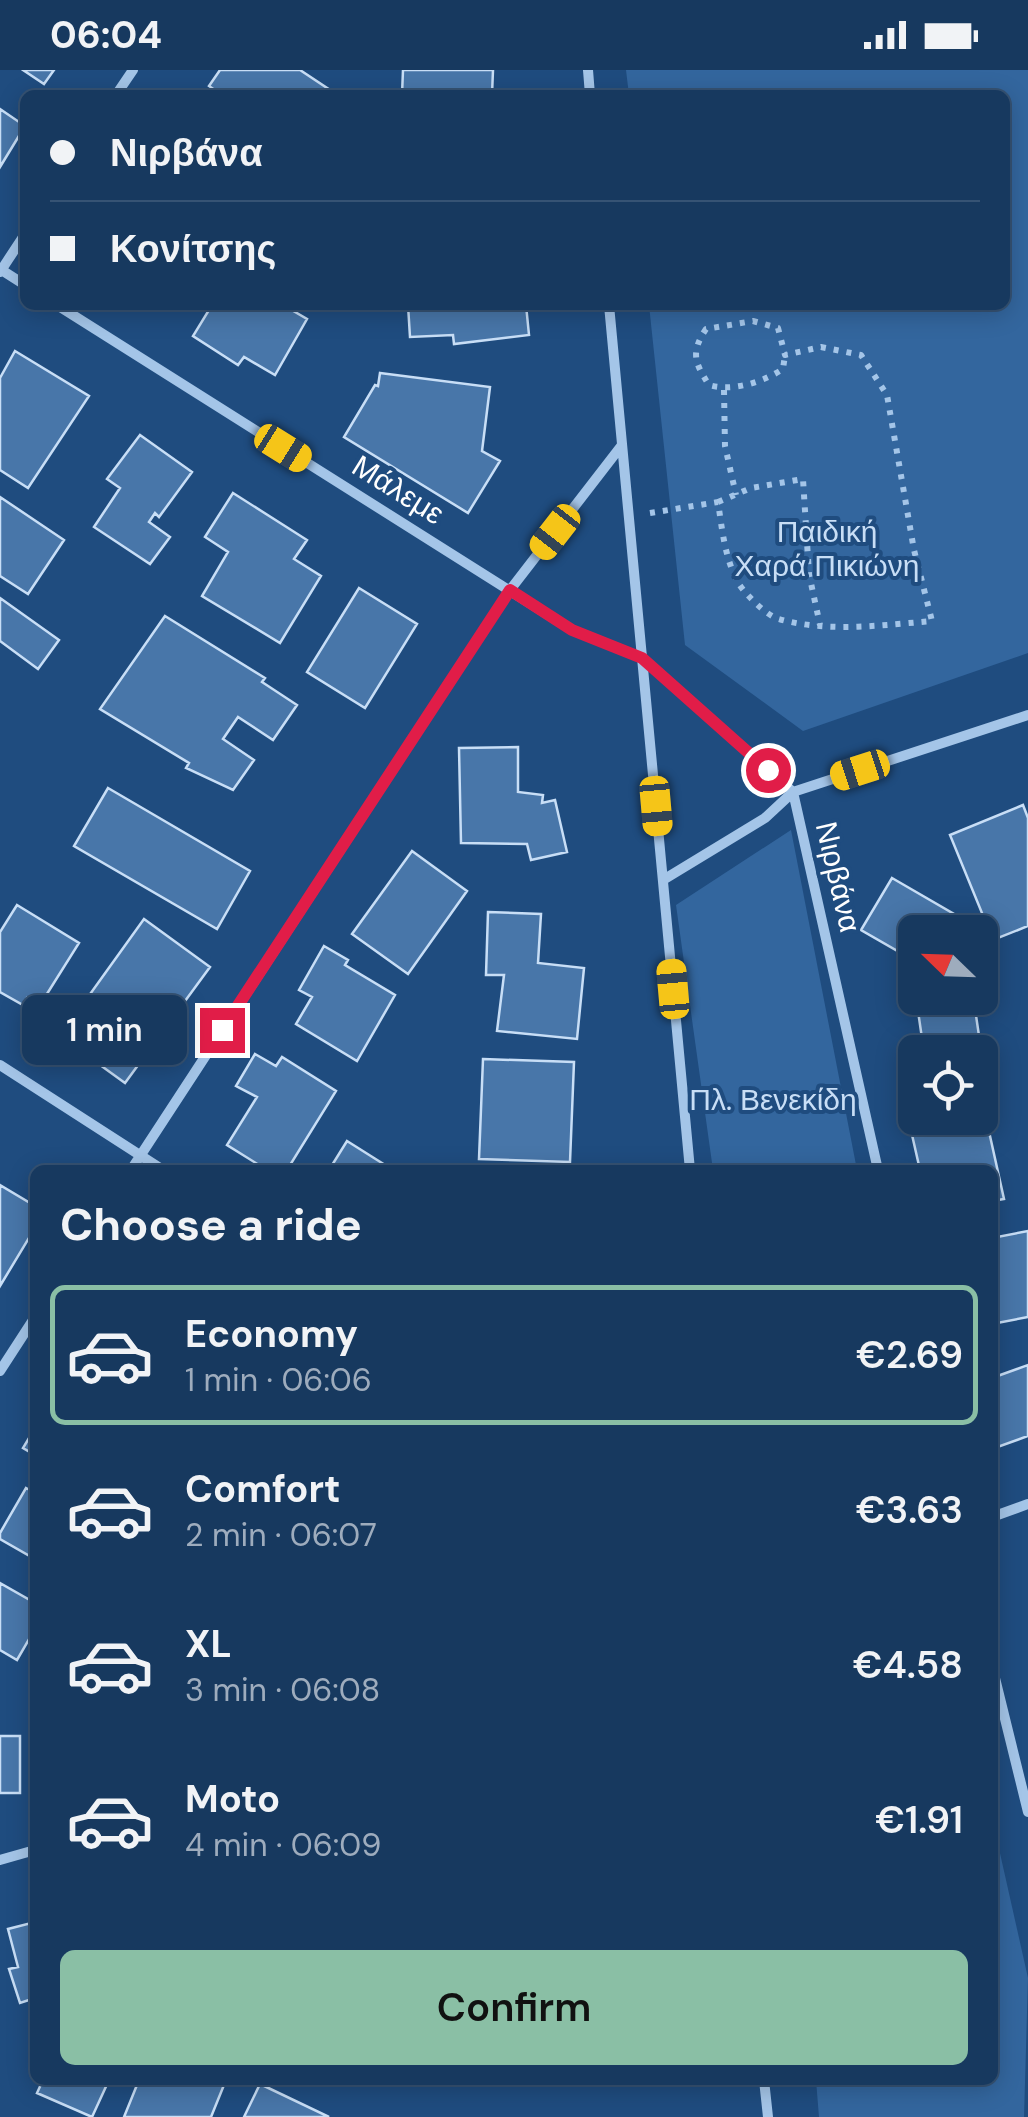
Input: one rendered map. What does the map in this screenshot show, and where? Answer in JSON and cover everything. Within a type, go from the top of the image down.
[{"type":"street","points":[[0,270],[20,241]]},
{"type":"street","name":"Μάλεμε","points":[[65,310],[572,630],[642,658]]},
{"type":"street","points":[[610,310],[690,1165]]},
{"type":"street","points":[[134,1165],[510,590],[622,445]]},
{"type":"street","name":"Νιρβάνα","points":[[642,658],[792,792],[877,1165]]},
{"type":"street","points":[[663,880],[765,818],[792,792],[1028,715]]},
{"type":"street","points":[[0,1064],[156,1165]]},
{"type":"street","points":[[0,1370],[30,1325]]},
{"type":"street","points":[[998,1516],[1028,1504]]},
{"type":"street","points":[[998,1690],[1028,1812]]},
{"type":"street","points":[[0,1860],[30,1851]]},
{"type":"street","points":[[765,2085],[768,2117]]},
{"type":"path","points":[[753,321],[778,328],[785,355],[783,370],[724,390],[708,385],[695,363],[698,342],[706,329],[753,321]]},
{"type":"path","points":[[718,502],[724,544],[740,585],[774,619],[820,625],[932,621],[914,550],[888,394],[861,356],[821,347],[785,355]]},
{"type":"path","points":[[724,390],[725,446],[736,494]]},
{"type":"path","points":[[629,516],[718,502],[750,488],[803,479],[804,536],[820,625]]},
{"type":"green space","name":"Παιδική Χαρά Πικιώνη","points":[[626,70],[1028,70],[1028,653],[803,731],[685,645],[650,310],[1010,310],[1010,90],[628,90]]},
{"type":"green space","name":"Πλ. Βενεκίδη","points":[[791,830],[856,1165],[712,1165],[676,905]]},
{"type":"green space","points":[[998,1844],[1028,1978],[1024,2117],[819,2117],[816,2085],[998,2085]]},
{"type":"building","points":[[23,70],[54,70],[44,84]]},
{"type":"building","points":[[220,70],[300,70],[330,90],[215,90],[209,86]]},
{"type":"building","points":[[403,70],[493,70],[492,90],[402,90]]},
{"type":"building","points":[[0,109],[20,123],[20,134],[0,167]]},
{"type":"building","points":[[209,310],[292,310],[307,319],[275,375],[244,357],[238,365],[193,336]]},
{"type":"building","points":[[408,310],[526,310],[529,335],[454,344],[453,335],[410,337]]},
{"type":"building","points":[[15,351],[89,396],[28,488],[0,470],[0,378]]},
{"type":"building","points":[[380,373],[490,387],[482,451],[500,461],[468,513],[344,437],[375,385],[378,386]]},
{"type":"building","points":[[140,435],[192,472],[159,517],[155,513],[149,522],[170,537],[150,564],[94,527],[120,488],[107,479]]},
{"type":"building","points":[[233,493],[307,540],[294,559],[321,576],[280,643],[202,596],[228,552],[205,537]]},
{"type":"building","points":[[0,497],[64,540],[28,594],[0,576]]},
{"type":"building","points":[[359,588],[417,624],[365,708],[307,672]]},
{"type":"building","points":[[0,598],[59,640],[38,669],[0,641]]},
{"type":"building","points":[[165,616],[265,678],[262,682],[297,705],[273,740],[238,717],[223,739],[254,760],[233,790],[186,768],[189,763],[100,709]]},
{"type":"building","points":[[518,747],[518,792],[543,795],[542,803],[555,800],[567,852],[531,860],[527,844],[461,843],[459,748]]},
{"type":"building","points":[[108,788],[250,871],[217,929],[74,846]]},
{"type":"building","points":[[1023,805],[1028,818],[1028,926],[998,938],[998,915],[983,915],[950,835]]},
{"type":"building","points":[[412,851],[467,891],[408,974],[352,934]]},
{"type":"building","points":[[892,878],[954,914],[898,915],[898,951],[861,930]]},
{"type":"building","points":[[17,905],[79,943],[40,1005],[27,998],[23,1005],[0,992],[0,932]]},
{"type":"building","points":[[488,912],[541,914],[538,963],[584,968],[577,1039],[497,1031],[504,975],[486,975]]},
{"type":"building","points":[[144,919],[210,967],[125,1083],[60,1036]]},
{"type":"building","points":[[324,946],[348,960],[345,965],[395,995],[357,1061],[296,1024],[312,997],[299,990]]},
{"type":"building","points":[[919,1015],[976,1015],[979,1035],[922,1035]]},
{"type":"building","points":[[255,1054],[276,1066],[282,1057],[336,1091],[290,1165],[259,1165],[227,1145],[257,1097],[236,1086]]},
{"type":"building","points":[[483,1059],[574,1062],[570,1162],[479,1159]]},
{"type":"building","points":[[912,1135],[990,1135],[996,1165],[919,1165]]},
{"type":"building","points":[[347,1141],[385,1165],[332,1165]]},
{"type":"building","points":[[998,1172],[1004,1199],[998,1200]]},
{"type":"building","points":[[0,1185],[30,1203],[30,1236],[0,1286]]},
{"type":"building","points":[[1028,1231],[1028,1317],[998,1323],[998,1237]]},
{"type":"building","points":[[1028,1365],[1028,1436],[998,1447],[998,1376]]},
{"type":"building","points":[[26,1488],[30,1490],[30,1556],[0,1539]]},
{"type":"building","points":[[0,1583],[30,1600],[30,1638],[17,1660],[0,1650]]},
{"type":"building","points":[[0,1736],[20,1736],[20,1793],[0,1793]]},
{"type":"building","points":[[30,1923],[30,2000],[20,2003],[9,1969],[18,1967],[8,1929]]},
{"type":"building","points":[[41,2085],[107,2085],[92,2117],[37,2093]]},
{"type":"building","points":[[137,2085],[224,2085],[211,2117],[124,2117]]},
{"type":"building","points":[[262,2085],[329,2117],[244,2117]]},
{"type":"route","points":[[222,1030],[510,590],[572,630],[642,658],[768,770]]}]
